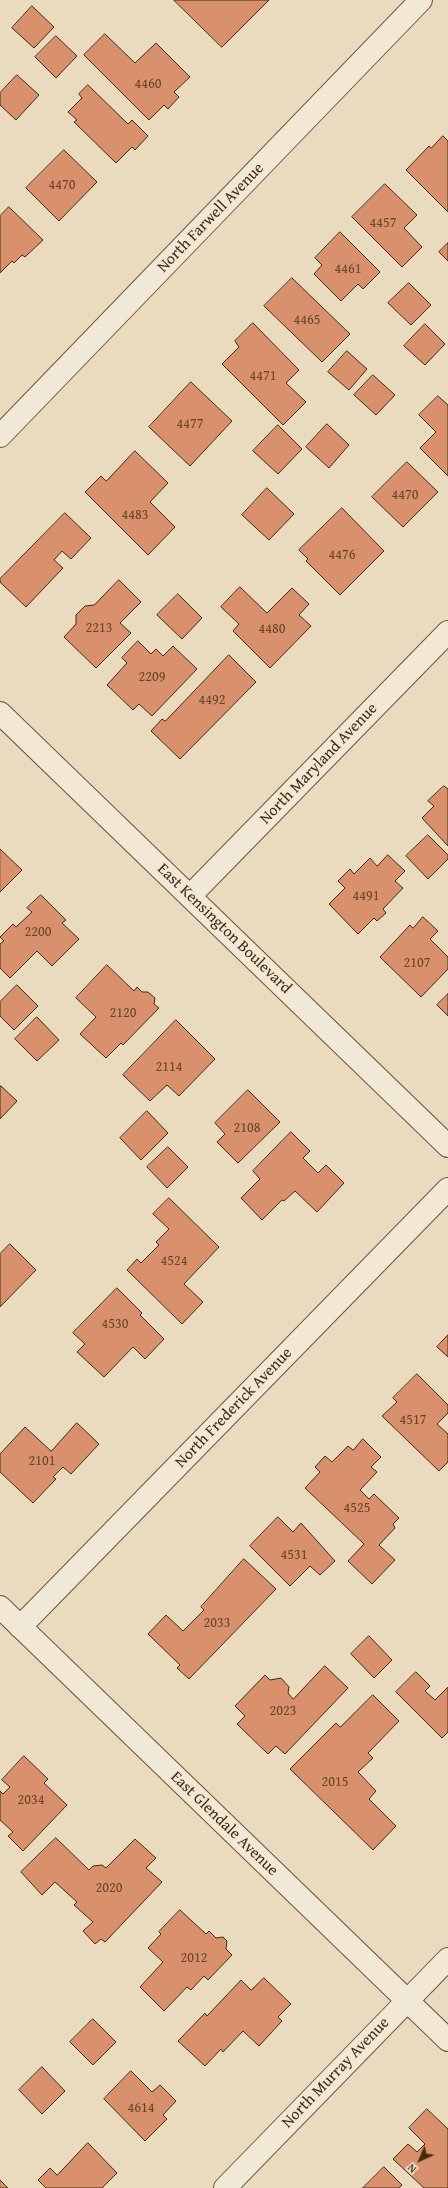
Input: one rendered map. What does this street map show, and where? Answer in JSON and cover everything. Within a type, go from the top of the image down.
[{"type":"street","name":"North Farwell Avenue","points":[[0,436],[422,0]]},
{"type":"street","name":"North Maryland Avenue","points":[[190,896],[448,632]]},
{"type":"street","name":"East Kensington Boulevard","points":[[0,714],[448,1146]]},
{"type":"street","name":"North Frederick Avenue","points":[[20,1627],[448,1189]]},
{"type":"street","name":"East Glendale Avenue","points":[[0,1607],[448,2040]]},
{"type":"street","name":"North Murray Avenue","points":[[225,2188],[448,1959]]},
{"type":"building","points":[[174,0],[269,0],[222,47]]},
{"type":"building","points":[[32,6],[54,27],[34,48],[12,28]]},
{"type":"building","points":[[105,34],[135,63],[156,43],[190,77],[174,92],[179,97],[168,109],[164,105],[149,120],[84,55]]},
{"type":"building","points":[[56,36],[77,56],[56,78],[35,57]]},
{"type":"building","points":[[17,75],[39,95],[16,120],[0,105],[0,93]]},
{"type":"building","points":[[88,85],[128,124],[132,120],[148,136],[135,150],[132,147],[116,163],[74,122],[77,120],[68,112],[82,98],[79,94]]},
{"type":"building","points":[[443,136],[448,141],[448,212],[406,170],[429,146],[431,148]]},
{"type":"building","points":[[64,150],[97,182],[59,221],[26,188]]},
{"type":"building","points":[[385,184],[417,215],[404,228],[422,247],[402,267],[352,217]]},
{"type":"building","points":[[9,207],[43,240],[25,257],[22,255],[14,263],[12,261],[0,273],[0,216]]},
{"type":"building","points":[[340,232],[380,272],[363,289],[358,284],[341,301],[314,274],[322,265],[315,258]]},
{"type":"building","points":[[448,243],[448,261],[439,252]]},
{"type":"building","points":[[292,278],[350,334],[322,362],[264,306]]},
{"type":"building","points":[[409,283],[431,305],[411,325],[388,303]]},
{"type":"building","points":[[253,323],[299,370],[286,383],[306,402],[283,425],[222,364],[239,347],[235,341]]},
{"type":"building","points":[[425,324],[445,344],[425,365],[404,346]]},
{"type":"building","points":[[347,351],[367,369],[349,390],[328,372]]},
{"type":"building","points":[[373,375],[395,395],[376,415],[354,395]]},
{"type":"building","points":[[191,382],[232,421],[190,466],[149,427]]},
{"type":"building","points":[[438,396],[448,405],[448,476],[420,448],[436,432],[419,415]]},
{"type":"building","points":[[327,424],[349,445],[329,468],[306,447]]},
{"type":"building","points":[[278,425],[302,449],[278,474],[253,451]]},
{"type":"building","points":[[135,451],[168,483],[150,502],[175,527],[148,555],[85,492],[101,476],[106,481]]},
{"type":"building","points":[[407,462],[438,492],[403,527],[372,497]]},
{"type":"building","points":[[267,488],[294,514],[269,540],[242,515]]},
{"type":"building","points":[[342,508],[384,551],[340,595],[306,561],[308,559],[299,550]]},
{"type":"building","points":[[65,513],[91,538],[71,559],[62,551],[54,560],[63,568],[26,607],[0,582],[0,579]]},
{"type":"building","points":[[119,580],[141,602],[120,623],[131,633],[96,668],[64,637],[76,624],[76,615],[85,606],[94,605]]},
{"type":"building","points":[[240,587],[267,613],[292,588],[309,604],[299,615],[311,626],[270,668],[233,631],[239,624],[221,607]]},
{"type":"building","points":[[178,594],[202,618],[182,639],[157,615]]},
{"type":"building","points":[[138,641],[151,654],[156,649],[163,656],[173,646],[197,669],[152,716],[139,704],[133,710],[107,685],[127,663],[122,658]]},
{"type":"building","points":[[229,655],[256,682],[180,759],[151,731],[162,719],[165,721]]},
{"type":"building","points":[[444,786],[448,789],[448,846],[422,818],[434,806],[428,801]]},
{"type":"building","points":[[428,835],[448,855],[448,859],[428,879],[406,856]]},
{"type":"building","points":[[0,849],[22,870],[0,892]]},
{"type":"building","points":[[388,855],[405,871],[395,881],[403,888],[383,909],[386,913],[377,921],[374,918],[358,934],[329,904],[345,888],[338,881],[350,869],[354,874],[370,858],[377,866]]},
{"type":"building","points":[[41,895],[66,920],[62,923],[79,939],[52,966],[37,951],[10,978],[0,968],[0,944],[4,941],[0,937],[13,924],[16,927],[32,912],[27,908]]},
{"type":"building","points":[[423,917],[438,931],[430,939],[448,957],[448,969],[421,997],[380,957],[410,925],[413,928]]},
{"type":"building","points":[[107,965],[134,991],[137,987],[142,992],[148,992],[155,998],[154,1004],[159,1008],[123,1045],[121,1043],[106,1058],[80,1034],[96,1017],[76,998]]},
{"type":"building","points":[[17,985],[38,1006],[14,1030],[0,1016],[0,1002]]},
{"type":"building","points":[[448,994],[448,1016],[437,1005]]},
{"type":"building","points":[[37,1017],[59,1040],[37,1061],[15,1039]]},
{"type":"building","points":[[176,1020],[215,1059],[179,1096],[167,1085],[150,1101],[123,1075]]},
{"type":"building","points":[[1,1086],[17,1101],[0,1119],[0,1088]]},
{"type":"building","points":[[248,1090],[280,1122],[238,1163],[217,1142],[225,1134],[215,1123]]},
{"type":"building","points":[[147,1111],[168,1133],[141,1160],[120,1138]]},
{"type":"building","points":[[291,1132],[310,1151],[303,1158],[318,1173],[326,1165],[344,1183],[317,1212],[295,1191],[284,1201],[282,1200],[262,1220],[241,1198],[260,1179],[253,1171]]},
{"type":"building","points":[[168,1147],[188,1167],[167,1188],[147,1167]]},
{"type":"building","points":[[169,1198],[219,1247],[184,1284],[203,1302],[182,1324],[127,1270],[137,1259],[141,1263],[159,1245],[156,1242],[169,1229],[153,1214]]},
{"type":"building","points":[[10,1244],[36,1270],[0,1307],[0,1254]]},
{"type":"building","points":[[117,1288],[142,1313],[140,1315],[164,1339],[145,1359],[133,1347],[104,1377],[77,1352],[85,1344],[73,1333]]},
{"type":"building","points":[[448,1335],[448,1357],[437,1347]]},
{"type":"building","points":[[417,1374],[448,1405],[448,1413],[437,1424],[448,1434],[448,1462],[439,1471],[382,1416],[397,1402],[393,1398]]},
{"type":"building","points":[[77,1423],[99,1444],[71,1474],[63,1467],[53,1477],[56,1479],[33,1503],[0,1472],[0,1454],[25,1427],[51,1451]]},
{"type":"building","points":[[363,1439],[381,1457],[371,1467],[377,1472],[360,1490],[369,1499],[374,1494],[399,1518],[393,1524],[395,1528],[379,1545],[395,1560],[372,1584],[348,1561],[364,1544],[305,1488],[320,1472],[315,1467],[325,1456],[332,1462],[348,1446],[353,1450]]},
{"type":"building","points":[[278,1517],[293,1532],[301,1523],[335,1561],[320,1575],[310,1566],[290,1586],[250,1546]]},
{"type":"building","points":[[244,1559],[276,1589],[189,1679],[177,1668],[180,1665],[148,1634],[166,1615],[183,1631],[204,1610],[201,1607]]},
{"type":"building","points":[[369,1636],[392,1660],[374,1678],[351,1654]]},
{"type":"building","points":[[325,1666],[348,1688],[285,1754],[276,1746],[268,1754],[237,1724],[245,1716],[235,1706],[265,1675],[270,1680],[281,1678],[289,1687],[288,1693],[293,1699]]},
{"type":"building","points":[[416,1672],[430,1686],[425,1691],[435,1700],[448,1687],[448,1732],[442,1738],[396,1692]]},
{"type":"building","points":[[373,1695],[399,1721],[368,1753],[373,1758],[358,1772],[376,1791],[369,1799],[396,1826],[373,1850],[290,1769],[336,1723],[340,1727]]},
{"type":"building","points":[[24,1756],[48,1779],[44,1783],[67,1805],[23,1851],[8,1836],[13,1832],[0,1820],[0,1791],[3,1794],[10,1787],[2,1780]]},
{"type":"building","points":[[56,1838],[89,1870],[93,1866],[102,1865],[106,1868],[135,1839],[156,1858],[146,1868],[162,1882],[105,1942],[101,1939],[95,1944],[83,1931],[93,1922],[74,1905],[77,1902],[55,1882],[42,1895],[21,1872]]},
{"type":"building","points":[[180,1910],[206,1934],[209,1931],[216,1938],[223,1937],[227,1941],[226,1949],[232,1955],[208,1980],[204,1976],[191,1990],[187,1987],[164,2011],[140,1987],[163,1962],[148,1948],[161,1934],[159,1932]]},
{"type":"building","points":[[264,1978],[291,2004],[278,2017],[282,2021],[259,2046],[243,2031],[223,2052],[221,2049],[205,2066],[178,2041],[205,2013],[207,2016],[241,1980],[251,1990]]},
{"type":"building","points":[[93,2019],[116,2042],[93,2065],[70,2042]]},
{"type":"building","points":[[42,2067],[65,2091],[42,2114],[19,2090]]},
{"type":"building","points":[[131,2071],[152,2092],[160,2085],[176,2101],[163,2115],[167,2119],[145,2141],[104,2099]]},
{"type":"building","points":[[427,2109],[448,2129],[448,2188],[424,2188],[393,2159],[408,2144],[417,2152],[425,2144],[409,2128]]},
{"type":"building","points":[[88,2143],[117,2173],[102,2188],[46,2188],[38,2180],[50,2168],[57,2175]]},
{"type":"building","points":[[384,2167],[402,2185],[399,2188],[363,2188]]},
{"type":"building","points":[[0,2180],[8,2188],[0,2188]]}]
